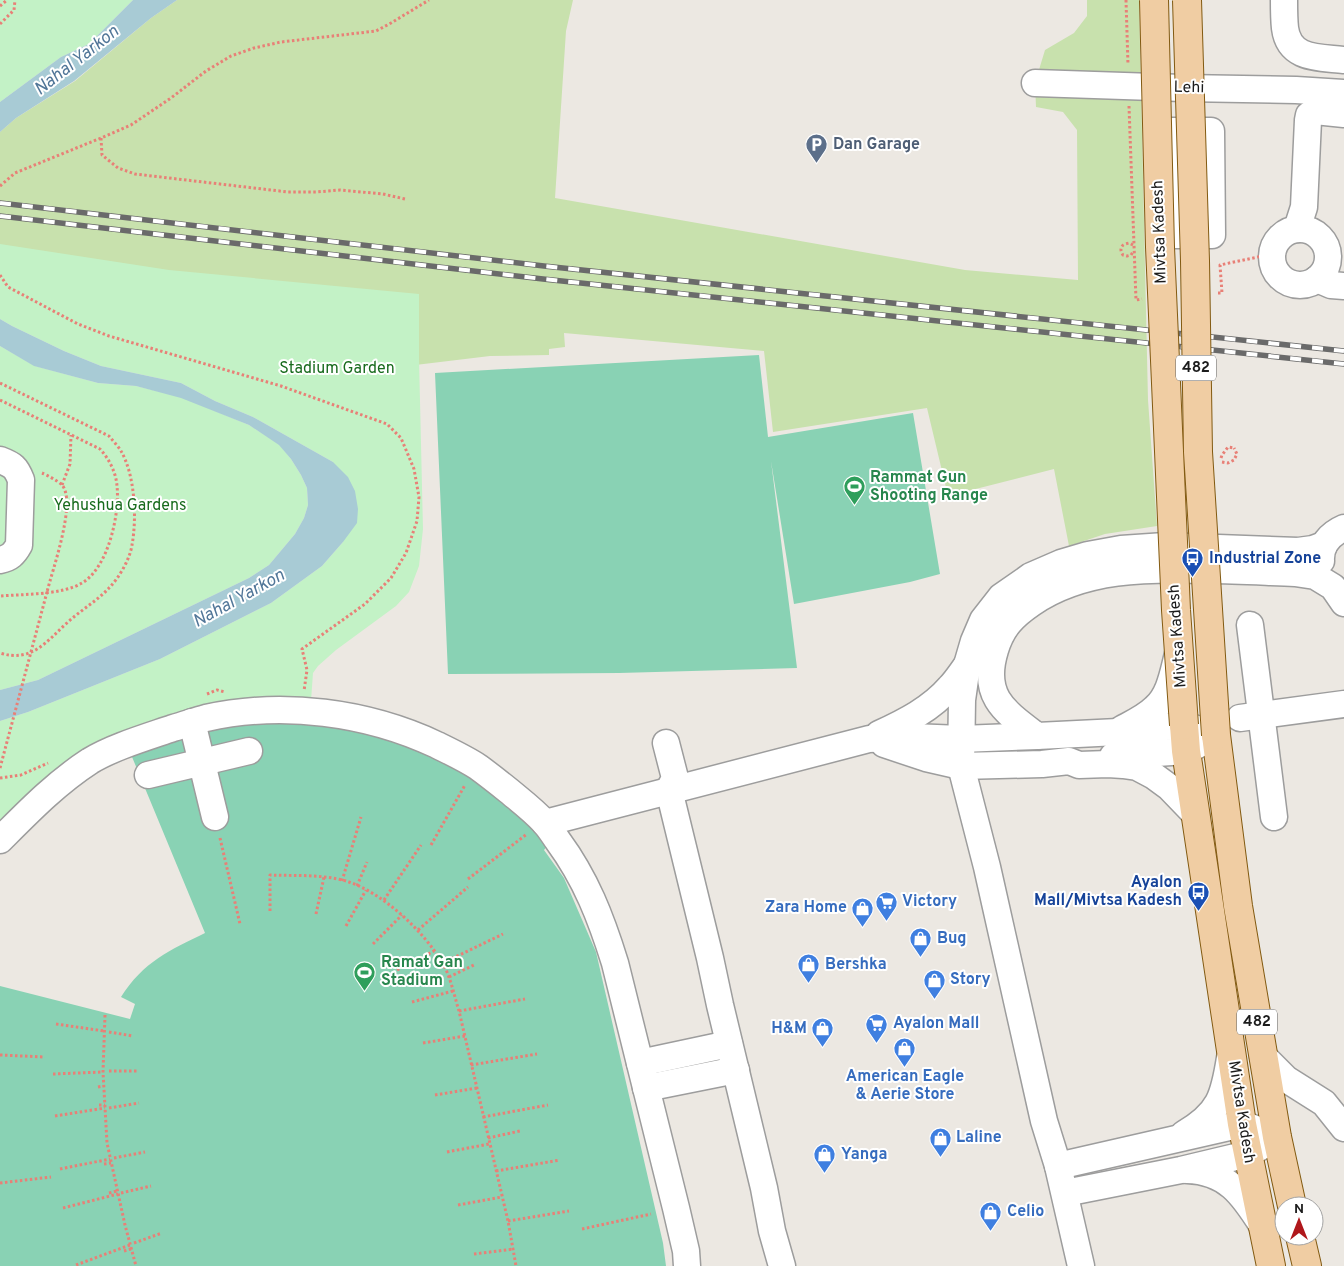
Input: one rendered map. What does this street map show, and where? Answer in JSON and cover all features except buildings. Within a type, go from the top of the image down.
[{"type":"main road","name":"Mivtsa Kadesh","points":[[1154,0],[1160,247],[1176,610],[1185,738],[1242,1124],[1271,1266]]},
{"type":"main road","name":"Mivtsa Kadesh","points":[[1187,0],[1195,261],[1198,452],[1216,735],[1238,906],[1277,1137],[1290,1196]]},
{"type":"main road","points":[[1187,27],[1196,0]]},
{"type":"main road","points":[[1302,1246],[1307,1266]]},
{"type":"street","points":[[1284,0],[1285,29],[1288,40],[1296,50],[1307,56],[1344,60]]},
{"type":"street","name":"Lehi","points":[[1035,83],[1344,93]]},
{"type":"street","points":[[1183,88],[1184,131]]},
{"type":"street","points":[[1297,229],[1304,207],[1308,120],[1310,115],[1315,111],[1344,114]]},
{"type":"street","points":[[1297,229],[1306,229],[1321,238],[1336,260],[1327,264],[1324,272],[1317,278],[1309,283],[1300,285],[1282,279],[1272,264],[1273,247],[1277,240],[1282,234],[1297,229]]},
{"type":"street","points":[[1317,278],[1331,284],[1344,286]]},
{"type":"street","points":[[0,560],[10,557],[19,545],[21,480],[18,472],[6,462]]},
{"type":"street","points":[[1340,594],[1325,578],[1320,556],[1329,537],[1344,528]]},
{"type":"street","points":[[1081,1266],[1065,1192],[1044,1121],[962,766],[962,700],[967,665],[974,641],[983,620],[1001,597],[1032,576],[1088,555],[1121,549],[1165,546],[1298,550],[1313,549],[1324,545]]},
{"type":"street","points":[[1037,736],[1008,714],[997,699],[992,685],[990,667],[1002,631],[1016,614],[1042,596],[1068,584],[1093,577],[1124,571],[1165,569],[1295,572],[1315,576],[1340,594]]},
{"type":"street","points":[[1250,625],[1251,716],[1274,817]]},
{"type":"street","points":[[869,739],[926,758],[962,766],[1070,761],[1079,765],[1109,746],[1155,708],[1164,697],[1170,683],[1179,649]]},
{"type":"street","points":[[537,828],[669,790],[869,739],[913,718],[929,707],[950,688],[967,665]]},
{"type":"street","points":[[1251,716],[1344,704]]},
{"type":"street","points":[[0,840],[62,781],[92,760],[157,733],[192,722],[244,712],[300,711],[349,716],[388,725],[417,736],[477,766],[525,804],[537,828],[570,858],[591,897],[603,925],[615,963],[676,1208],[686,1251],[687,1266]]},
{"type":"street","points":[[192,722],[215,818]]},
{"type":"street","points":[[869,739],[1037,736],[1109,746],[1216,735]]},
{"type":"street","points":[[666,743],[675,778],[669,790],[764,1188],[772,1231],[782,1266]]},
{"type":"street","points":[[1109,746],[1123,765],[1137,768],[1154,776],[1169,787],[1196,815]]},
{"type":"street","points":[[148,775],[249,751]]},
{"type":"street","points":[[973,812],[982,788],[989,776],[1002,765]]},
{"type":"street","points":[[640,1063],[729,1044]]},
{"type":"street","points":[[1174,1140],[1198,1126],[1212,1113],[1220,1100],[1225,1085],[1231,1049]]},
{"type":"street","points":[[1263,1056],[1286,1079],[1324,1103],[1344,1128]]},
{"type":"street","points":[[646,1088],[736,1070]]},
{"type":"street","points":[[1058,1166],[1242,1124],[1277,1137]]},
{"type":"street","points":[[1065,1192],[1181,1170],[1248,1154],[1277,1137]]},
{"type":"street","points":[[1181,1170],[1199,1170],[1234,1186],[1246,1200],[1262,1227]]},
{"type":"path","points":[[0,6],[7,0]]},
{"type":"path","points":[[0,24],[14,10],[15,0]]},
{"type":"path","points":[[0,186],[15,173],[131,125],[206,71],[231,56],[254,48],[281,42],[376,31],[429,0]]},
{"type":"path","points":[[1126,0],[1128,86]]},
{"type":"path","points":[[101,138],[102,155],[118,168],[135,174],[288,192],[340,190],[383,194],[405,199]]},
{"type":"path","points":[[1222,293],[1220,265],[1272,254]]},
{"type":"path","points":[[0,274],[8,287],[78,324],[109,336],[281,386],[387,424],[401,438],[414,469],[419,497],[417,521],[406,553],[391,578],[365,604],[302,649],[307,670],[300,711]]},
{"type":"path","points":[[0,383],[109,436],[121,450],[128,469],[133,493],[134,521],[132,546],[121,573],[109,588],[36,650],[21,656],[9,656],[0,653]]},
{"type":"path","points":[[0,400],[100,449],[106,456],[115,476],[117,486],[117,504],[113,528],[96,571],[74,588],[0,596]]},
{"type":"path","points":[[62,485],[70,464],[71,434]]},
{"type":"path","points":[[0,768],[61,542],[67,512],[66,495],[62,485],[44,473],[6,462]]},
{"type":"path","points":[[431,845],[468,780]]},
{"type":"path","points":[[342,881],[361,817]]},
{"type":"path","points":[[215,818],[240,924]]},
{"type":"path","points":[[468,879],[537,828]]},
{"type":"path","points":[[384,900],[422,845]]},
{"type":"path","points":[[357,886],[367,862]]},
{"type":"path","points":[[270,910],[270,875],[324,877],[342,881],[366,890],[384,900],[418,930],[443,963],[459,1011],[508,1221],[516,1266]]},
{"type":"path","points":[[316,914],[324,877]]},
{"type":"path","points":[[418,930],[468,887]]},
{"type":"path","points":[[346,926],[366,890]]},
{"type":"path","points":[[374,944],[402,915]]},
{"type":"path","points":[[443,963],[503,934]]},
{"type":"path","points":[[397,970],[434,951]]},
{"type":"path","points":[[449,977],[476,964]]},
{"type":"path","points":[[412,1002],[453,991]]},
{"type":"path","points":[[459,1011],[525,999]]},
{"type":"path","points":[[105,1015],[103,1029],[103,1072],[107,1143],[136,1266]]},
{"type":"path","points":[[56,1024],[103,1029]]},
{"type":"path","points":[[109,1032],[133,1036]]},
{"type":"path","points":[[423,1043],[465,1036]]},
{"type":"path","points":[[471,1065],[537,1054]]},
{"type":"path","points":[[0,1055],[45,1057]]},
{"type":"path","points":[[109,1071],[137,1070]]},
{"type":"path","points":[[53,1074],[103,1072]]},
{"type":"path","points":[[98,1087],[104,1086]]},
{"type":"path","points":[[435,1095],[477,1088]]},
{"type":"path","points":[[55,1116],[139,1103]]},
{"type":"path","points":[[483,1117],[548,1105]]},
{"type":"path","points":[[99,1106],[106,1107]]},
{"type":"path","points":[[488,1138],[520,1131]]},
{"type":"path","points":[[447,1152],[489,1144]]},
{"type":"path","points":[[60,1169],[145,1152]]},
{"type":"path","points":[[104,1164],[112,1160]]},
{"type":"path","points":[[496,1171],[560,1160]]},
{"type":"path","points":[[0,1184],[51,1178]]},
{"type":"path","points":[[64,1208],[151,1186]]},
{"type":"path","points":[[109,1193],[119,1193]]},
{"type":"path","points":[[458,1205],[502,1197]]},
{"type":"path","points":[[508,1221],[569,1211]]},
{"type":"path","points":[[582,1229],[651,1214]]},
{"type":"path","points":[[76,1265],[132,1246],[162,1233]]},
{"type":"path","points":[[124,1251],[132,1246]]},
{"type":"path","points":[[474,1254],[514,1250]]},
{"type":"green space","points":[[0,0],[133,0],[89,44],[61,57],[0,102]]},
{"type":"green space","points":[[177,0],[573,0],[566,31],[555,198],[965,270],[1078,280],[1077,130],[1063,112],[1036,107],[1035,83],[1045,50],[1074,33],[1087,16],[1087,0],[1139,0],[1148,400],[1157,526],[1105,534],[1069,546],[1054,469],[948,496],[927,408],[773,432],[764,351],[564,333],[565,347],[549,349],[549,355],[490,356],[407,366],[0,289],[0,132],[16,118],[75,81],[151,18]]},
{"type":"green space","name":"Stadium Garden","points":[[0,244],[169,270],[419,294],[423,529],[419,566],[409,592],[396,606],[336,650],[318,666],[313,673],[311,701],[207,710],[0,826],[0,721],[28,712],[160,659],[271,603],[322,566],[343,542],[333,462],[253,417],[215,401],[181,383],[101,366],[64,351],[0,319]]},
{"type":"green space","name":"Yehushua Gardens","points":[[0,346],[35,366],[98,383],[136,386],[181,397],[249,425],[279,444],[291,459],[307,488],[308,505],[304,518],[295,534],[269,565],[249,578],[38,680],[0,690]]},
{"type":"green space","points":[[759,355],[768,437],[913,413],[940,574],[910,582],[794,604],[771,461],[797,668],[619,673],[448,674],[435,373]]},
{"type":"green space","name":"Ramat Gan Stadium","points":[[271,720],[329,721],[444,756],[552,840],[544,850],[564,878],[596,952],[663,1243],[666,1266],[0,1266],[0,986],[130,1019],[135,1004],[121,997],[129,985],[158,958],[205,933],[130,752],[176,738]]},
{"type":"water","name":"Nahal Yarkon","points":[[133,0],[177,0],[151,18],[74,81],[16,118],[0,132],[0,102],[61,57],[89,44]]},
{"type":"water","name":"Nahal Yarkon","points":[[0,319],[64,351],[101,366],[181,383],[215,401],[253,417],[333,462],[348,477],[355,491],[358,509],[357,523],[322,566],[271,603],[160,659],[28,712],[0,721],[0,690],[38,680],[249,578],[269,565],[295,534],[304,518],[308,505],[307,488],[291,459],[279,445],[249,425],[181,398],[136,386],[98,383],[34,366],[0,346]]},
{"type":"railway","points":[[0,203],[544,266],[1344,351]]},
{"type":"railway","points":[[0,216],[543,279],[1344,364]]},
{"type":"place","name":"Dan Garage","points":[[817,164]]},
{"type":"place","name":"Rammat Gun Shooting Range","points":[[854,506]]},
{"type":"place","name":"Industrial Zone","points":[[1193,578]]},
{"type":"place","name":"Ayalon Mall/Mivtsa Kadesh","points":[[1198,911]]},
{"type":"place","name":"Victory","points":[[886,921]]},
{"type":"place","name":"Zara Home","points":[[863,927]]},
{"type":"place","name":"Bug","points":[[921,958]]},
{"type":"place","name":"Bershka","points":[[809,984]]},
{"type":"place","name":"Ramat Gan Stadium","points":[[365,991]]},
{"type":"place","name":"Story","points":[[934,999]]},
{"type":"place","name":"Ayalon Mall","points":[[877,1043]]},
{"type":"place","name":"H&M","points":[[823,1048]]},
{"type":"place","name":"American Eagle & Aerie Store","points":[[905,1067]]},
{"type":"place","name":"Laline","points":[[940,1157]]},
{"type":"place","name":"Yanga","points":[[825,1174]]},
{"type":"place","name":"Celio","points":[[991,1231]]}]
